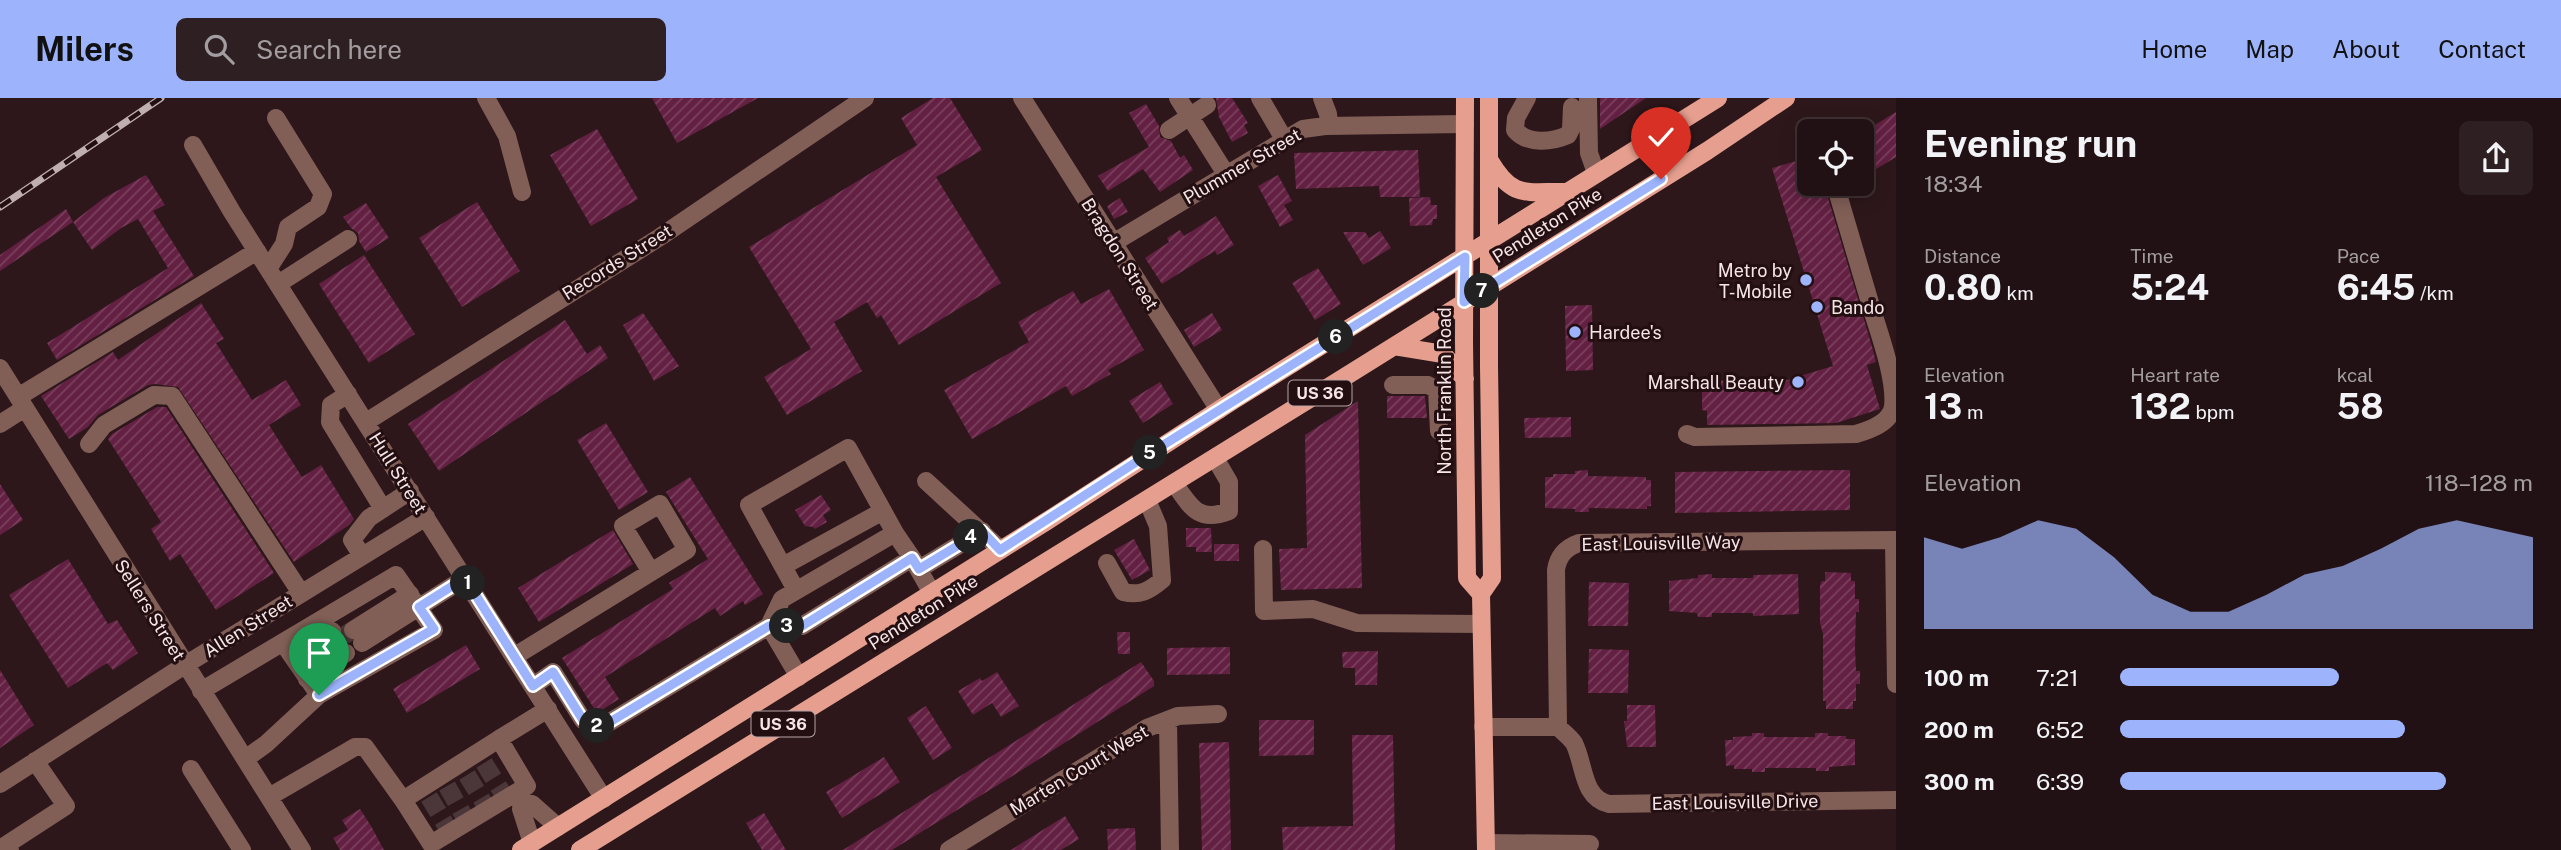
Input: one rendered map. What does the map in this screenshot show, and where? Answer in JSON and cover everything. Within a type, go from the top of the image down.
[{"type":"main road","name":"North Franklin Road","points":[[1465,98],[1467,578],[1481,594]]},
{"type":"main road","name":"North Franklin Road","points":[[1486,847],[1481,594],[1492,579],[1489,98]]},
{"type":"main road","name":"Pendleton Pike","points":[[527,847],[1718,98]]},
{"type":"main road","name":"Pendleton Pike","points":[[580,850],[1215,458],[1707,151],[1786,98]]},
{"type":"main road","points":[[1490,161],[1504,181],[1517,190],[1528,193],[1567,192]]},
{"type":"main road","points":[[1394,346],[1443,354],[1465,379]]},
{"type":"street","points":[[486,98],[507,136],[522,192]]},
{"type":"street","name":"Records Street","points":[[366,422],[660,237],[865,98]]},
{"type":"street","name":"Bragdon Street","points":[[1022,98],[1219,410]]},
{"type":"street","points":[[1260,98],[1284,139]]},
{"type":"street","points":[[1322,98],[1329,126]]},
{"type":"street","points":[[1588,98],[1589,153],[1596,173]]},
{"type":"street","points":[[1526,99],[1516,118],[1515,130],[1521,136],[1533,140],[1558,140],[1568,135],[1571,129],[1572,107]]},
{"type":"street","points":[[1166,126],[1184,107],[1207,105]]},
{"type":"street","points":[[1184,107],[1226,174]]},
{"type":"street","points":[[273,277],[288,227],[318,207],[323,194],[276,118]]},
{"type":"street","name":"Plummer Street","points":[[1113,243],[1303,129],[1329,126],[1465,124]]},
{"type":"street","name":"Hull Street","points":[[193,145],[273,277],[604,799]]},
{"type":"street","points":[[1687,434],[1695,437],[1856,434],[1870,430],[1885,420],[1893,410],[1895,393],[1888,361],[1839,196]]},
{"type":"street","points":[[273,277],[348,239]]},
{"type":"street","points":[[0,424],[22,402],[257,251]]},
{"type":"street","name":"Sellers Street","points":[[0,368],[302,850]]},
{"type":"street","points":[[1386,384],[1428,385],[1437,390],[1439,431]]},
{"type":"street","points":[[348,394],[331,405],[330,422],[383,509]]},
{"type":"street","points":[[89,444],[104,425],[154,395],[172,396],[302,593]]},
{"type":"street","points":[[796,590],[749,505],[848,448],[932,593]]},
{"type":"street","points":[[1174,483],[1191,506],[1203,516],[1217,516],[1229,511],[1229,482],[1215,458]]},
{"type":"street","points":[[926,481],[1000,550]]},
{"type":"street","points":[[362,556],[352,540],[369,519],[410,491]]},
{"type":"street","points":[[1107,563],[1124,592],[1137,595],[1152,589],[1162,580],[1158,526],[1147,499]]},
{"type":"street","points":[[783,566],[883,511]]},
{"type":"street","name":"Allen Street","points":[[0,783],[185,665],[426,517]]},
{"type":"street","points":[[533,686],[553,672],[583,720],[600,728],[769,626],[802,626],[982,531]]},
{"type":"street","points":[[769,626],[782,599],[895,533]]},
{"type":"street","points":[[1895,540],[1896,684]]},
{"type":"street","name":"East Louisville Way","points":[[1558,727],[1556,570],[1559,558],[1570,546],[1579,543],[1895,540]]},
{"type":"street","points":[[1263,549],[1264,611],[1313,609],[1357,623],[1481,624]]},
{"type":"street","points":[[515,656],[651,572]]},
{"type":"street","points":[[244,759],[267,744],[319,695],[434,629],[396,575],[295,661]]},
{"type":"street","points":[[410,595],[354,631],[410,595],[465,578]]},
{"type":"street","points":[[769,626],[799,677]]},
{"type":"street","points":[[201,691],[295,661],[338,642],[295,661]]},
{"type":"street","points":[[295,661],[319,695]]},
{"type":"street","points":[[403,800],[426,792],[481,758],[499,739],[548,709]]},
{"type":"street","name":"Marten Court West","points":[[949,850],[1133,736],[1178,716],[1218,714]]},
{"type":"street","points":[[1168,720],[1170,850]]},
{"type":"street","points":[[1483,727],[1558,727]]},
{"type":"street","name":"East Louisville Drive","points":[[1558,727],[1571,739],[1594,797],[1609,804],[1896,800]]},
{"type":"street","points":[[269,797],[355,747],[365,747],[431,844],[486,806],[511,797],[527,786],[499,739]]},
{"type":"street","points":[[10,850],[6,845],[66,806],[35,761]]},
{"type":"street","points":[[191,769],[242,850]]},
{"type":"street","points":[[511,797],[531,804],[558,827]]},
{"type":"street","points":[[511,797],[521,809],[527,847]]},
{"type":"street","points":[[1486,847],[1590,844]]},
{"type":"building","points":[[652,98],[758,98],[677,143]]},
{"type":"building","points":[[933,98],[950,98],[982,150],[936,177],[1001,283],[899,345],[881,315],[877,318],[867,302],[834,322],[862,371],[787,415],[764,377],[811,349],[749,247],[917,145],[901,118]]},
{"type":"building","points":[[1216,98],[1232,98],[1248,123],[1244,125],[1248,133],[1232,142],[1219,117]]},
{"type":"building","points":[[1600,98],[1646,98],[1600,129]]},
{"type":"building","points":[[1146,104],[1159,126],[1160,137],[1171,141],[1180,158],[1184,155],[1193,170],[1160,192],[1143,169],[1108,191],[1098,176],[1149,147],[1129,113]]},
{"type":"building","points":[[1896,112],[1896,157],[1874,170],[1874,126]]},
{"type":"building","points":[[597,129],[638,199],[591,226],[550,155]]},
{"type":"building","points":[[1418,150],[1420,197],[1380,197],[1379,186],[1296,189],[1294,153]]},
{"type":"building","points":[[1797,161],[1797,196],[1828,196],[1876,362],[1867,365],[1880,409],[1836,423],[1707,425],[1707,411],[1702,410],[1702,381],[1787,380],[1833,366],[1772,168]]},
{"type":"building","points":[[146,175],[165,205],[153,211],[194,276],[57,360],[47,343],[168,268],[138,219],[92,250],[73,222],[104,198]]},
{"type":"building","points":[[1278,175],[1292,201],[1284,205],[1293,220],[1280,227],[1258,186]]},
{"type":"building","points":[[1430,197],[1431,205],[1437,205],[1437,219],[1433,219],[1432,225],[1410,226],[1409,198]]},
{"type":"building","points":[[1120,198],[1128,212],[1114,219],[1107,206]]},
{"type":"building","points":[[477,202],[520,271],[462,307],[419,238]]},
{"type":"building","points":[[366,203],[389,238],[366,252],[359,241],[358,233],[343,217]]},
{"type":"building","points":[[66,209],[73,222],[0,271],[0,255]]},
{"type":"building","points":[[1216,216],[1234,245],[1217,255],[1215,251],[1162,284],[1145,258],[1169,242],[1167,238],[1180,230],[1184,236]]},
{"type":"building","points":[[1380,231],[1391,248],[1363,265],[1343,232],[1365,232],[1369,238]]},
{"type":"building","points":[[364,255],[415,334],[369,363],[319,284]]},
{"type":"building","points":[[1318,268],[1341,304],[1315,320],[1292,283]]},
{"type":"building","points":[[1109,289],[1144,350],[1108,370],[1111,374],[1072,396],[1066,386],[972,439],[944,390],[1029,342],[1018,322],[1073,291],[1081,304]]},
{"type":"building","points":[[201,303],[224,339],[216,343],[252,400],[286,380],[301,405],[269,425],[302,477],[321,465],[354,519],[294,562],[178,387],[148,385],[98,415],[88,427],[69,439],[41,396],[113,352],[118,360]]},
{"type":"building","points":[[1592,305],[1593,370],[1566,371],[1565,306]]},
{"type":"building","points":[[643,313],[679,366],[654,381],[623,325]]},
{"type":"building","points":[[1212,313],[1222,330],[1194,347],[1184,330]]},
{"type":"building","points":[[565,320],[587,354],[600,345],[608,358],[439,471],[408,424]]},
{"type":"building","points":[[1160,382],[1173,404],[1143,423],[1129,401]]},
{"type":"building","points":[[1387,396],[1425,396],[1427,418],[1387,418]]},
{"type":"building","points":[[1358,401],[1362,588],[1281,590],[1279,549],[1307,548],[1305,435]]},
{"type":"building","points":[[157,407],[166,407],[274,573],[216,610],[180,554],[170,561],[151,529],[161,522],[108,439]]},
{"type":"building","points":[[1571,417],[1571,437],[1525,438],[1524,418]]},
{"type":"building","points":[[606,423],[648,492],[619,510],[577,440]]},
{"type":"building","points":[[1588,470],[1588,476],[1646,477],[1646,480],[1651,480],[1651,506],[1647,506],[1647,509],[1589,508],[1589,512],[1545,508],[1545,477]]},
{"type":"building","points":[[1850,470],[1850,510],[1675,513],[1675,472]]},
{"type":"building","points":[[690,477],[763,594],[745,605],[743,601],[720,616],[715,608],[605,677],[619,699],[597,713],[562,658],[673,589],[669,583],[708,559],[666,492]]},
{"type":"building","points":[[0,484],[23,520],[0,535]]},
{"type":"building","points":[[821,495],[831,510],[823,515],[827,522],[815,529],[805,526],[795,510]]},
{"type":"building","points":[[1186,528],[1211,528],[1212,552],[1196,552],[1196,547],[1186,547]]},
{"type":"building","points":[[613,530],[633,564],[539,622],[518,588]]},
{"type":"building","points":[[1134,539],[1150,570],[1132,580],[1114,550]]},
{"type":"building","points":[[1214,544],[1239,544],[1239,561],[1214,561]]},
{"type":"building","points":[[68,559],[108,624],[117,620],[138,653],[113,670],[107,663],[68,688],[9,595]]},
{"type":"building","points":[[1825,572],[1851,573],[1851,581],[1855,581],[1855,599],[1859,599],[1855,648],[1856,671],[1860,671],[1860,684],[1856,684],[1853,709],[1826,709],[1826,701],[1823,701],[1820,585],[1825,581]]},
{"type":"building","points":[[1712,574],[1712,578],[1753,578],[1753,575],[1798,574],[1799,614],[1753,616],[1753,613],[1712,613],[1712,617],[1698,617],[1697,613],[1669,611],[1669,581]]},
{"type":"building","points":[[1589,582],[1629,583],[1628,626],[1588,626]]},
{"type":"building","points":[[1117,632],[1130,632],[1130,654],[1118,654]]},
{"type":"building","points":[[466,645],[480,669],[407,713],[393,689]]},
{"type":"building","points":[[1230,647],[1230,674],[1167,675],[1167,648]]},
{"type":"building","points":[[1589,649],[1629,650],[1628,693],[1588,693]]},
{"type":"building","points":[[1378,651],[1377,685],[1355,685],[1355,668],[1343,668],[1342,652]]},
{"type":"building","points":[[1141,662],[1154,681],[1154,686],[1006,780],[892,850],[843,850]]},
{"type":"building","points":[[0,670],[34,725],[0,748]]},
{"type":"building","points":[[997,672],[1019,706],[1001,717],[992,703],[973,715],[958,691]]},
{"type":"building","points":[[1627,705],[1655,705],[1656,747],[1627,747],[1624,721],[1627,721]]},
{"type":"building","points":[[926,706],[952,748],[933,760],[907,718]]},
{"type":"building","points":[[1259,720],[1314,720],[1314,755],[1259,756]]},
{"type":"building","points":[[1752,733],[1764,733],[1764,737],[1815,737],[1815,733],[1846,736],[1846,739],[1855,739],[1855,765],[1829,767],[1829,771],[1816,771],[1816,768],[1765,768],[1765,772],[1734,769],[1734,765],[1726,766],[1725,740],[1752,736]]},
{"type":"building","points":[[1352,735],[1393,735],[1395,850],[1283,850],[1282,827],[1353,826]]},
{"type":"building","points":[[1229,742],[1231,850],[1202,850],[1199,743]]},
{"type":"building","points":[[884,757],[900,782],[842,818],[826,792]]},
{"type":"building","points":[[360,809],[384,850],[340,850],[333,838],[348,830],[342,820]]},
{"type":"building","points":[[764,813],[786,850],[762,850],[746,823]]},
{"type":"building","points":[[1065,816],[1079,839],[1061,850],[1011,850]]},
{"type":"building","points":[[1135,828],[1136,850],[1108,850],[1107,829]]},
{"type":"tunnel","points":[[337,640],[353,630]]},
{"type":"tunnel","points":[[484,763],[502,792]]},
{"type":"tunnel","points":[[467,775],[484,803]]},
{"type":"tunnel","points":[[447,786],[464,816]]},
{"type":"tunnel","points":[[429,797],[447,827]]},
{"type":"railway","points":[[0,207],[161,98]]},
{"type":"place","name":"Metro by T-Mobile","points":[[1806,280]]},
{"type":"place","name":"Bando","points":[[1817,307]]},
{"type":"place","name":"Hardee's","points":[[1575,332]]},
{"type":"place","name":"Marshall Beauty","points":[[1798,382]]},
{"type":"route","points":[[319,695],[434,629],[419,607],[465,578],[533,686],[553,672],[583,720],[600,728],[769,626],[802,626],[912,558],[919,569],[982,531],[1000,550],[1234,400],[1465,257],[1464,302],[1661,179]]}]
